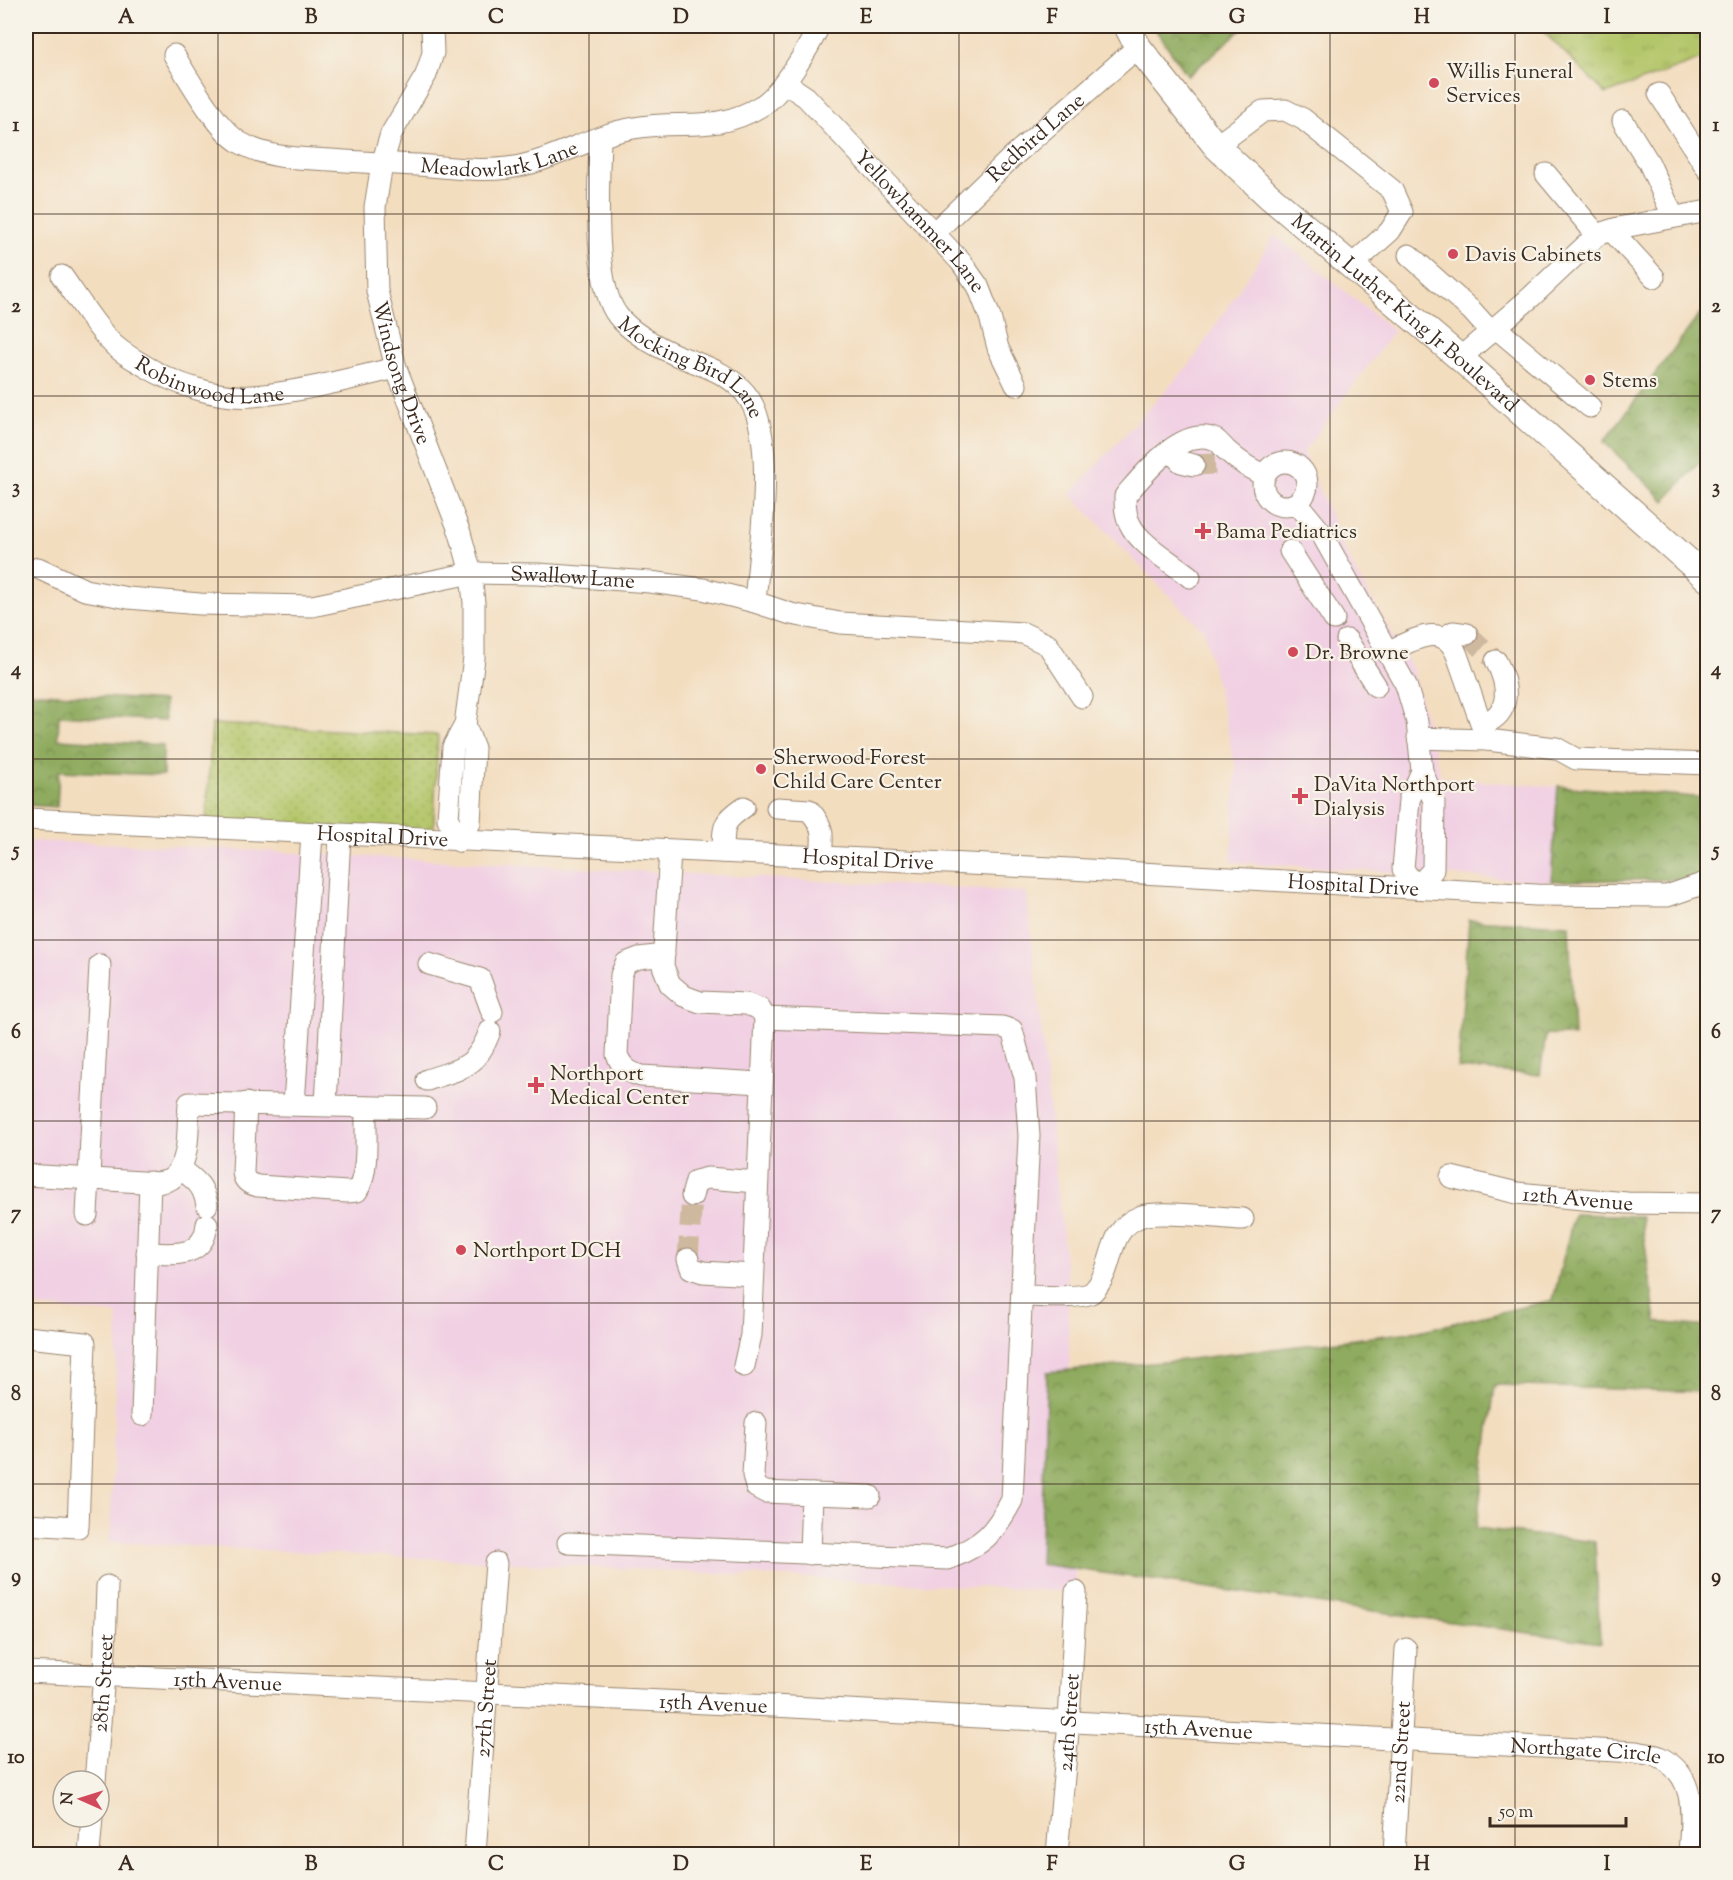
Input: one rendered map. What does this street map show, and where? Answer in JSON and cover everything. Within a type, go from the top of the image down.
[{"type":"main road","name":"Martin Luther King Jr Boulevard","points":[[1133,36],[1216,146],[1269,196],[1460,358],[1707,579]]},
{"type":"street","name":"Windsong Drive","points":[[432,26],[433,53],[426,75],[391,134],[382,164],[375,207],[377,291],[396,368],[460,533],[471,573],[474,603],[474,658],[465,724],[474,748],[470,823],[459,841]]},
{"type":"street","name":"Meadowlark Lane","points":[[174,56],[220,125],[237,141],[259,152],[283,157],[382,164],[508,168],[547,159],[627,129],[653,124],[700,126],[730,121],[763,105],[784,83],[819,26]]},
{"type":"street","name":"Redbird Lane","points":[[935,232],[1133,36]]},
{"type":"street","name":"Yellowhammer Lane","points":[[784,83],[806,97],[961,262],[978,285],[998,348],[1016,385]]},
{"type":"street","points":[[1659,94],[1707,170]]},
{"type":"street","points":[[1216,146],[1263,111],[1285,110],[1303,119],[1392,190],[1402,212],[1390,231],[1351,266]]},
{"type":"street","points":[[1623,121],[1649,164],[1673,216]]},
{"type":"street","name":"Mocking Bird Lane","points":[[600,138],[600,250],[607,296],[618,315],[633,331],[662,347],[714,369],[734,382],[750,400],[759,421],[765,467],[755,602]]},
{"type":"street","points":[[1546,174],[1604,232],[1654,277]]},
{"type":"street","points":[[1460,358],[1604,232],[1673,216],[1705,218]]},
{"type":"street","points":[[1409,255],[1493,330],[1590,407]]},
{"type":"street","name":"Robinwood Lane","points":[[62,276],[108,339],[124,354],[156,373],[185,386],[217,393],[251,396],[319,386],[396,368]]},
{"type":"street","points":[[1190,577],[1139,537],[1125,511],[1125,495],[1146,471],[1179,443],[1203,437],[1217,441],[1245,465],[1265,475]]},
{"type":"street","points":[[1170,450],[1181,462],[1194,465]]},
{"type":"street","points":[[1215,464],[1236,458]]},
{"type":"street","points":[[1280,462],[1300,467],[1308,486],[1306,493],[1298,503],[1281,506],[1269,498],[1263,485],[1265,475],[1273,465],[1280,462]]},
{"type":"street","points":[[1298,503],[1320,531],[1406,685],[1417,722],[1422,771],[1434,801],[1433,870],[1416,888],[1403,869],[1409,800],[1422,771]]},
{"type":"street","points":[[1290,551],[1334,620]]},
{"type":"street","name":"Swallow Lane","points":[[38,568],[85,590],[128,598],[200,604],[312,606],[471,573],[538,574],[650,582],[703,589],[791,614],[840,623],[1023,633],[1048,645],[1082,697]]},
{"type":"street","points":[[1444,638],[1453,632],[1467,634]]},
{"type":"street","points":[[1387,652],[1427,635],[1444,638],[1454,648],[1485,732]]},
{"type":"street","points":[[1347,640],[1376,686]]},
{"type":"street","points":[[1485,732],[1505,703],[1504,681],[1496,661]]},
{"type":"street","points":[[1418,738],[1485,732],[1556,748],[1576,759],[1707,764]]},
{"type":"street","points":[[723,852],[724,827],[728,818],[744,807]]},
{"type":"street","points":[[777,808],[809,810],[814,815],[824,833],[821,858]]},
{"type":"street","name":"Hospital Drive","points":[[26,819],[723,852],[1536,895],[1667,896],[1707,882]]},
{"type":"street","points":[[294,1104],[312,834]]},
{"type":"street","points":[[326,1106],[340,835]]},
{"type":"street","points":[[670,851],[663,966],[670,984],[684,996],[700,1002],[746,1004],[760,1009],[765,1018],[751,1335],[744,1366]]},
{"type":"street","points":[[664,955],[639,958],[626,963],[621,975],[617,1055],[622,1066],[631,1073],[644,1076],[761,1083]]},
{"type":"street","points":[[426,1080],[464,1068],[482,1052],[491,1021],[480,979],[429,964]]},
{"type":"street","points":[[87,1215],[100,965]]},
{"type":"street","points":[[568,1543],[948,1559],[983,1542],[999,1524],[1012,1500],[1029,1136],[1024,1078],[1012,1030],[990,1027],[765,1018]]},
{"type":"street","points":[[26,1175],[158,1183],[171,1179],[180,1168],[184,1158],[189,1102],[425,1108]]},
{"type":"street","points":[[246,1103],[243,1172],[249,1184],[347,1192],[357,1191],[362,1184],[366,1107]]},
{"type":"street","points":[[147,1253],[178,1254],[195,1249],[203,1240],[207,1215],[204,1190],[180,1168]]},
{"type":"street","name":"12th Avenue","points":[[1451,1177],[1517,1193],[1627,1203],[1707,1204]]},
{"type":"street","points":[[692,1196],[696,1181],[708,1178],[757,1182]]},
{"type":"street","points":[[142,1415],[150,1182]]},
{"type":"street","points":[[1022,1296],[1080,1296],[1091,1293],[1100,1282],[1110,1260],[1117,1234],[1125,1226],[1143,1216],[1243,1219]]},
{"type":"street","points":[[688,1259],[691,1268],[703,1272],[753,1275]]},
{"type":"street","points":[[26,1337],[85,1343],[78,1527],[26,1524]]},
{"type":"street","points":[[756,1423],[753,1475],[756,1487],[765,1492],[870,1496]]},
{"type":"street","points":[[810,1554],[812,1494]]},
{"type":"street","name":"27th Street","points":[[475,1854],[496,1563]]},
{"type":"street","name":"28th Street","points":[[96,1769],[104,1676],[107,1586]]},
{"type":"street","name":"24th Street","points":[[1057,1854],[1069,1721],[1076,1592]]},
{"type":"street","name":"22nd Street","points":[[1394,1854],[1406,1649]]},
{"type":"street","name":"15th Avenue","points":[[26,1672],[1069,1721],[1401,1739]]},
{"type":"street","name":"Northgate Circle","points":[[1401,1739],[1636,1752],[1658,1756],[1678,1769],[1690,1791],[1692,1814],[1689,1854]]},
{"type":"street","points":[[89,1854],[91,1829]]},
{"type":"shaded area","points":[[1275,235],[1394,331],[1303,453],[1356,573],[1412,667],[1441,778],[1707,798],[1707,879],[1554,882],[1231,862],[1236,767],[1204,631],[1070,494],[1191,363]]},
{"type":"shaded area","name":"Northport Medical Center","points":[[26,841],[150,845],[1027,892],[1067,1278],[1076,1592],[110,1542],[118,1314],[26,1306]]},
{"type":"green space","points":[[1153,26],[1245,26],[1188,76]]},
{"type":"green space","points":[[1538,26],[1707,26],[1707,57],[1606,94]]},
{"type":"green space","points":[[1703,310],[1708,314],[1707,454],[1665,501],[1604,442]]},
{"type":"green space","points":[[26,692],[164,701],[165,721],[59,715],[58,739],[163,745],[163,775],[59,771],[57,807],[26,805]]},
{"type":"green space","points":[[212,724],[438,735],[433,840],[206,828]]},
{"type":"green space","points":[[1558,786],[1707,798],[1707,879],[1551,881]]},
{"type":"green space","points":[[1469,920],[1569,925],[1574,1036],[1546,1034],[1540,1075],[1458,1068]]},
{"type":"green space","points":[[1574,1214],[1641,1216],[1656,1322],[1707,1327],[1707,1392],[1495,1385],[1476,1528],[1595,1542],[1600,1643],[1040,1564],[1047,1372],[1175,1361],[1419,1331],[1553,1300]]},
{"type":"tunnel","points":[[1194,465],[1215,464]]},
{"type":"tunnel","points":[[1467,634],[1496,661]]},
{"type":"tunnel","points":[[688,1259],[692,1196]]},
{"type":"place","name":"Willis Funeral Services","points":[[1434,83]]},
{"type":"place","name":"Davis Cabinets","points":[[1453,254]]},
{"type":"place","name":"Stems","points":[[1590,380]]},
{"type":"place","name":"Bama Pediatrics","points":[[1203,531]]},
{"type":"place","name":"Dr. Browne","points":[[1293,652]]},
{"type":"place","name":"Sherwood Forest Child Care Center","points":[[761,769]]},
{"type":"place","name":"DaVita Northport Dialysis","points":[[1300,796]]},
{"type":"place","name":"Northport Medical Center","points":[[536,1085]]},
{"type":"place","name":"Northport DCH","points":[[461,1250]]}]
